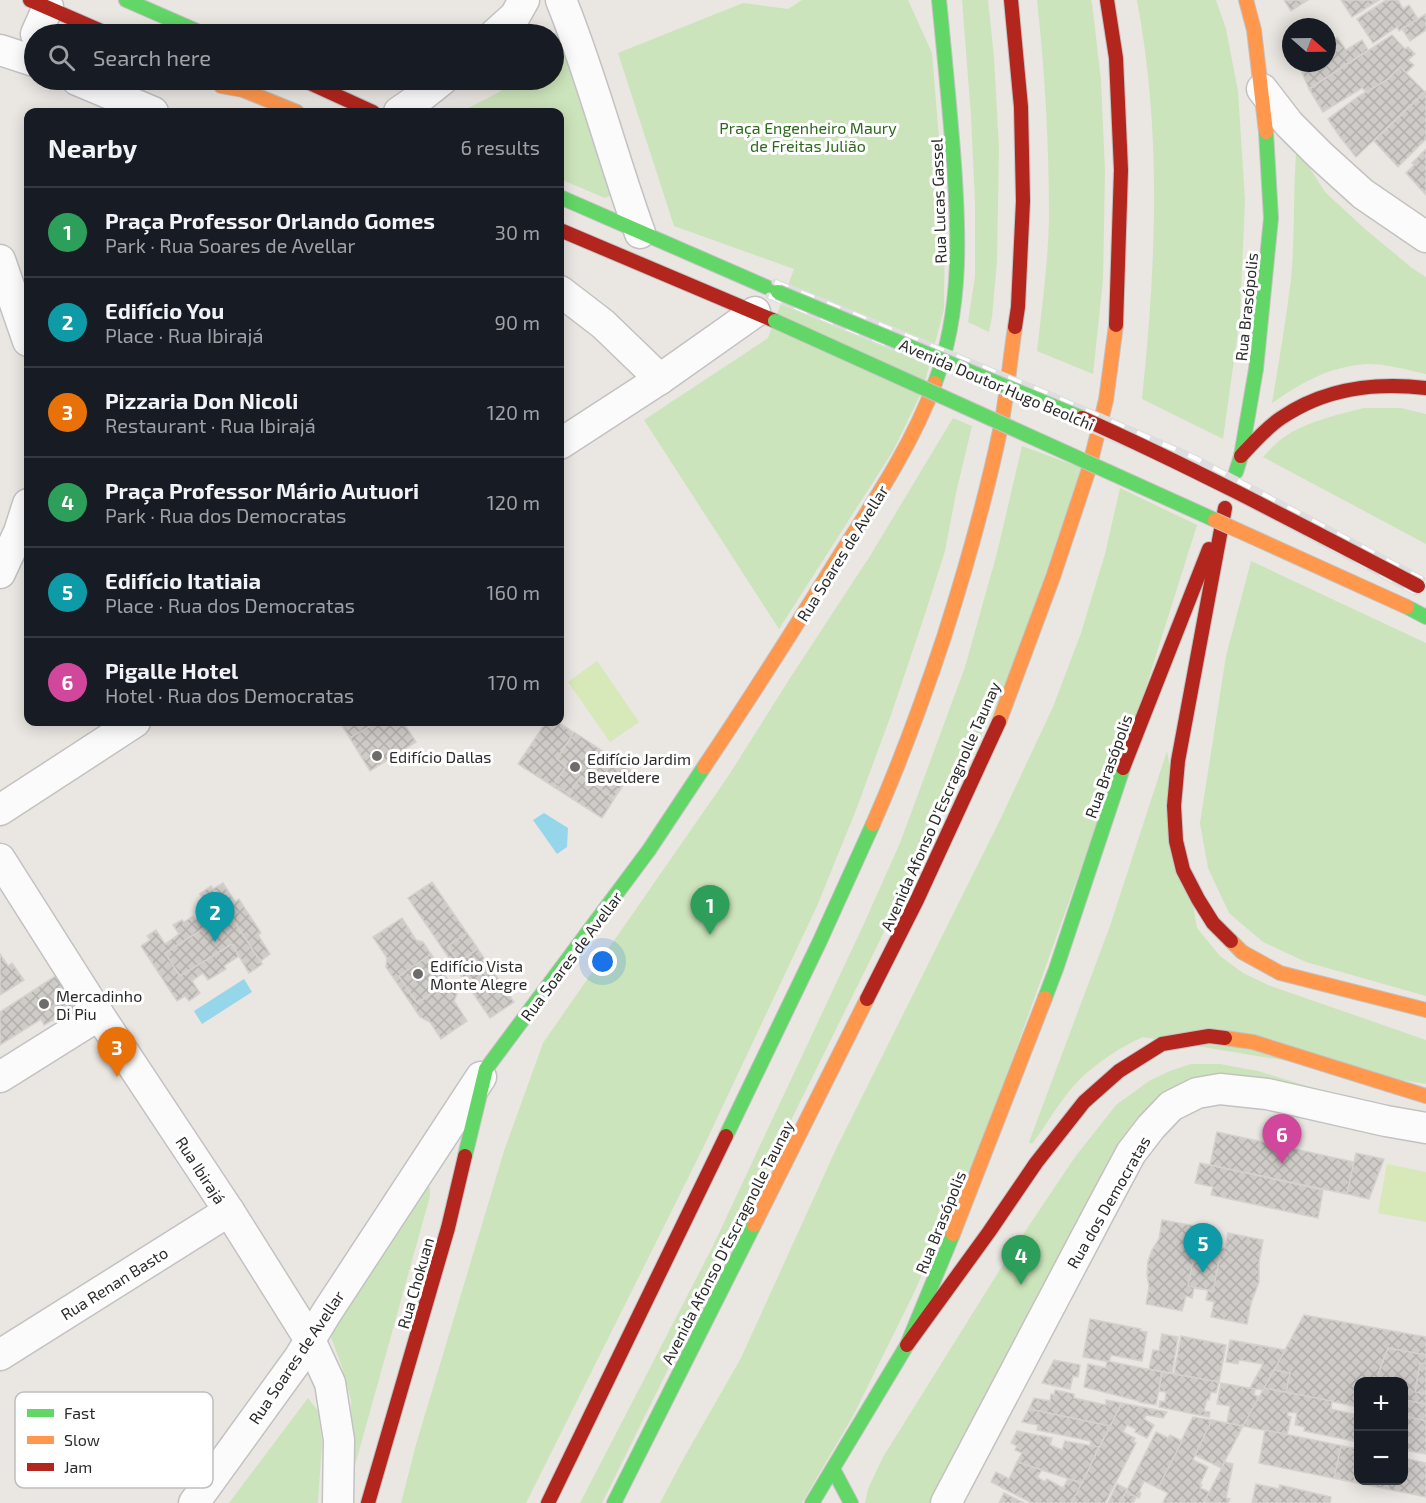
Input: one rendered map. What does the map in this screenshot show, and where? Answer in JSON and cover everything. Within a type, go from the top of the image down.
[{"type":"main road","points":[[126,0],[181,24]]},
{"type":"main road","name":"Rua Lucas Gassel","points":[[930,398],[948,340],[956,295],[957,225],[951,121],[939,0]]},
{"type":"main road","points":[[548,1503],[819,943],[888,790],[962,581],[1001,425],[1018,307],[1023,201],[1021,107],[1011,0]]},
{"type":"main road","name":"Avenida Afonso D'Escragnolle Taunay","points":[[614,1503],[942,846],[1001,717],[1053,577],[1088,472],[1106,400],[1116,322],[1121,170],[1116,58],[1107,0]]},
{"type":"main road","name":"Rua Brasópolis","points":[[812,1503],[906,1345],[942,1263],[1056,969],[1126,759],[1224,508],[1240,456],[1256,369],[1271,218],[1262,89],[1254,30],[1246,0]]},
{"type":"main road","points":[[39,4],[85,24]]},
{"type":"main road","points":[[228,90],[266,108]]},
{"type":"main road","points":[[243,90],[287,108]]},
{"type":"main road","points":[[325,90],[364,108]]},
{"type":"main road","name":"Avenida Doutor Hugo Beolchi","points":[[564,199],[1164,456],[1422,588]]},
{"type":"main road","name":"Avenida Doutor Hugo Beolchi","points":[[564,232],[765,317],[1217,520],[1426,617]]},
{"type":"main road","points":[[1240,456],[1280,418],[1331,392],[1368,385],[1401,384],[1426,388]]},
{"type":"main road","name":"Rua Soares de Avellar","points":[[486,1069],[649,850],[753,694],[895,468],[930,398]]},
{"type":"main road","points":[[1224,508],[1178,761],[1174,806],[1175,829],[1183,870],[1197,899],[1213,924],[1242,952],[1280,973],[1426,1010]]},
{"type":"main road","points":[[906,1345],[989,1232],[1036,1163],[1084,1102],[1119,1071],[1162,1044],[1209,1036],[1253,1042],[1426,1096]]},
{"type":"main road","name":"Rua Chokuan","points":[[368,1503],[448,1228],[486,1069]]},
{"type":"main road","points":[[833,1469],[850,1503]]},
{"type":"street","points":[[506,24],[515,16],[524,0]]},
{"type":"street","points":[[561,0],[578,42],[640,233]]},
{"type":"street","points":[[33,24],[39,4]]},
{"type":"street","points":[[1262,89],[1289,124],[1363,194],[1426,237]]},
{"type":"street","points":[[101,90],[144,108]]},
{"type":"street","points":[[405,108],[429,90]]},
{"type":"street","points":[[0,260],[24,329]]},
{"type":"street","points":[[564,294],[603,324],[660,379]]},
{"type":"street","points":[[564,441],[660,379],[765,317]]},
{"type":"street","points":[[0,573],[20,532],[24,518]]},
{"type":"street","points":[[0,810],[129,726]]},
{"type":"street","name":"Rua Ibirajá","points":[[0,859],[310,1340],[330,1383],[339,1440],[338,1503]]},
{"type":"street","points":[[0,1077],[99,1015]]},
{"type":"street","name":"Rua Soares de Avellar","points":[[213,1477],[299,1358],[486,1069]]},
{"type":"street","name":"Rua dos Democratas","points":[[946,1503],[1131,1153],[1171,1106],[1197,1093],[1220,1089],[1267,1094],[1426,1128]]},
{"type":"street","name":"Rua Renan Basto","points":[[0,1355],[229,1211]]},
{"type":"street","name":"Rua Soares de Avellar","points":[[194,1503],[205,1488]]},
{"type":"green space","name":"Praça Engenheiro Maury de Freitas Julião","points":[[802,0],[908,0],[932,53],[945,212],[944,309],[923,389],[893,451],[779,629],[644,420],[768,338],[794,269],[674,226],[618,53],[743,3],[788,9]]},
{"type":"green space","points":[[962,0],[988,0],[994,57],[999,148],[997,261],[989,332],[968,322],[975,276],[975,202]]},
{"type":"green space","points":[[1037,0],[1091,0],[1092,3],[1101,80],[1105,171],[1103,280],[1093,374],[1037,351],[1049,219],[1046,110]]},
{"type":"green space","points":[[1137,0],[1216,0],[1226,29],[1238,91],[1245,200],[1240,316],[1223,439],[1142,399],[1151,299],[1154,200],[1150,100]]},
{"type":"green space","points":[[564,31],[614,194],[605,198],[564,181],[564,108],[469,108],[501,90],[564,90]]},
{"type":"green space","points":[[1296,153],[1302,156],[1325,192],[1365,229],[1426,277],[1426,374],[1396,367],[1366,364],[1340,368],[1294,388],[1272,403],[1291,279]]},
{"type":"green space","points":[[1364,408],[1401,408],[1426,414],[1426,544],[1263,457],[1280,440],[1300,428]]},
{"type":"green space","points":[[953,418],[972,426],[945,551],[891,715],[856,810],[817,906],[703,1148],[526,1503],[401,1503],[417,1441],[504,1151],[543,1043],[729,775],[870,556]]},
{"type":"green space","points":[[1022,446],[1082,468],[1009,679],[602,1503],[580,1503],[712,1248],[900,843],[965,667],[997,553]]},
{"type":"green space","points":[[1120,488],[1197,525],[1146,687],[987,1130],[912,1297],[853,1416],[802,1503],[660,1503],[741,1358],[836,1149],[999,822],[1053,707],[1081,633],[1105,554]]},
{"type":"green space","points":[[1251,561],[1426,643],[1426,996],[1306,962],[1263,942],[1229,913],[1208,868],[1200,823],[1226,656]]},
{"type":"green space","points":[[597,661],[639,722],[610,742],[568,682]]},
{"type":"green space","points":[[1167,751],[1197,928],[1220,956],[1243,973],[1268,985],[1426,1040],[1426,1084],[1143,1037],[1110,1055],[1080,1079],[1032,1144],[1029,1142],[1110,926]]},
{"type":"green space","points":[[1191,1064],[1220,1064],[1258,1071],[1354,1100],[1177,1093],[941,1503],[865,1503],[868,1489],[883,1457],[1004,1263],[1075,1157],[1116,1105],[1149,1081]]},
{"type":"green space","points":[[1387,1164],[1426,1172],[1426,1222],[1378,1213]]},
{"type":"green space","points":[[430,1187],[430,1196],[352,1476],[351,1400],[330,1335],[423,1189]]},
{"type":"green space","points":[[308,1398],[318,1411],[322,1442],[318,1503],[229,1503]]},
{"type":"water","points":[[544,813],[568,828],[567,847],[557,854],[533,820]]},
{"type":"water","points":[[244,979],[252,992],[202,1024],[194,1011]]},
{"type":"building","points":[[1284,0],[1308,0],[1291,11]]},
{"type":"building","points":[[1341,0],[1379,0],[1352,17]]},
{"type":"building","points":[[1386,0],[1398,0],[1403,9],[1409,5],[1418,19],[1399,31],[1397,27],[1373,43],[1357,19]]},
{"type":"building","points":[[1426,14],[1426,30],[1410,41],[1402,29]]},
{"type":"building","points":[[1392,35],[1405,49],[1408,47],[1415,54],[1408,60],[1414,65],[1406,73],[1400,67],[1387,80],[1366,92],[1362,88],[1323,112],[1309,89]]},
{"type":"building","points":[[1336,38],[1346,50],[1362,40],[1368,50],[1336,71]]},
{"type":"building","points":[[1400,67],[1425,92],[1356,157],[1328,119],[1359,96],[1387,80]]},
{"type":"building","points":[[1302,72],[1335,72],[1309,89]]},
{"type":"building","points":[[1426,91],[1426,139],[1398,167],[1374,141]]},
{"type":"building","points":[[1426,149],[1426,195],[1406,173]]},
{"type":"building","name":"Edifício Dallas","points":[[342,726],[406,726],[416,742],[370,771]]},
{"type":"building","points":[[342,726],[370,726],[350,738]]},
{"type":"building","name":"Edifício Jardim Beveldere","points":[[543,726],[564,726],[632,771],[602,818],[518,764]]},
{"type":"building","points":[[574,732],[632,771],[614,798],[581,776],[569,794],[554,784],[566,766],[557,759]]},
{"type":"building","points":[[432,882],[514,1002],[490,1018],[408,898]]},
{"type":"building","points":[[223,883],[235,902],[239,899],[261,933],[258,935],[270,954],[261,961],[262,964],[249,973],[239,956],[224,966],[226,969],[208,980],[203,973],[192,981],[200,993],[189,1001],[185,996],[177,1001],[141,946],[150,940],[147,936],[156,930],[165,944],[179,934],[173,925],[193,916],[195,920],[210,909],[200,894],[211,886],[213,889]]},
{"type":"building","points":[[211,886],[262,964],[249,973],[232,944],[180,976],[165,953],[217,920],[200,894]]},
{"type":"building","name":"Edifício Vista Monte Alegre","points":[[402,918],[416,940],[423,942],[457,994],[454,1001],[467,1021],[441,1039],[430,1022],[420,1017],[386,967],[387,958],[373,937]]},
{"type":"building","points":[[467,933],[478,949],[458,962],[448,946]]},
{"type":"building","points":[[0,954],[8,966],[12,963],[24,980],[0,995]]},
{"type":"building","points":[[431,954],[449,982],[417,1003],[399,976]]},
{"type":"building","name":"Mercadinho Di Piu","points":[[57,975],[79,1010],[63,1021],[58,1017],[44,1025],[41,1019],[0,1045],[0,1012]]},
{"type":"building","points":[[1217,1132],[1354,1162],[1347,1194],[1210,1165]]},
{"type":"building","points":[[1356,1153],[1384,1159],[1369,1199],[1347,1194]]},
{"type":"building","points":[[1200,1163],[1323,1190],[1318,1218],[1211,1195],[1213,1187],[1195,1183]]},
{"type":"building","points":[[1162,1220],[1196,1226],[1193,1241],[1202,1243],[1201,1252],[1215,1255],[1216,1246],[1225,1248],[1228,1233],[1263,1240],[1259,1262],[1259,1282],[1251,1303],[1247,1324],[1211,1317],[1214,1302],[1206,1300],[1208,1290],[1194,1288],[1192,1298],[1186,1296],[1182,1311],[1146,1304],[1149,1287],[1148,1261],[1159,1239]]},
{"type":"building","points":[[1195,1251],[1220,1256],[1213,1291],[1188,1286]]},
{"type":"building","points":[[1304,1315],[1426,1337],[1426,1355],[1388,1348],[1379,1377],[1354,1377],[1354,1406],[1286,1392],[1290,1373],[1274,1370]]},
{"type":"building","points":[[1090,1319],[1147,1332],[1142,1361],[1111,1355],[1109,1362],[1083,1357]]},
{"type":"building","points":[[1162,1334],[1178,1337],[1172,1373],[1149,1369],[1153,1350],[1159,1351]]},
{"type":"building","points":[[1181,1336],[1226,1345],[1219,1382],[1174,1374]]},
{"type":"building","points":[[1230,1340],[1285,1350],[1263,1390],[1250,1388],[1263,1364],[1239,1360],[1238,1364],[1226,1362]]},
{"type":"building","points":[[1388,1348],[1426,1355],[1426,1404],[1408,1401],[1408,1377],[1379,1377]]},
{"type":"building","points":[[1054,1360],[1080,1365],[1078,1377],[1073,1376],[1070,1389],[1042,1383]]},
{"type":"building","points":[[1107,1361],[1162,1372],[1156,1405],[1084,1387],[1088,1364],[1106,1368]]},
{"type":"building","points":[[1420,1363],[1426,1364],[1426,1394],[1415,1392]]},
{"type":"building","points":[[1274,1370],[1290,1373],[1286,1392],[1264,1388]]},
{"type":"building","points":[[1162,1372],[1219,1382],[1216,1393],[1211,1392],[1209,1400],[1207,1399],[1204,1411],[1210,1412],[1209,1417],[1159,1407],[1160,1401],[1165,1402],[1166,1392],[1159,1391]]},
{"type":"building","points":[[1221,1383],[1255,1389],[1254,1395],[1260,1397],[1243,1426],[1227,1423],[1230,1406],[1217,1404]]},
{"type":"building","points":[[1264,1388],[1332,1401],[1331,1409],[1354,1414],[1354,1441],[1304,1431],[1305,1427],[1295,1425],[1297,1413],[1288,1412],[1287,1416],[1291,1417],[1287,1435],[1243,1426]]},
{"type":"building","points":[[1055,1390],[1074,1394],[1074,1398],[1106,1405],[1106,1400],[1122,1403],[1110,1426],[1029,1409],[1034,1398],[1050,1401],[1051,1394],[1054,1395]]},
{"type":"building","points":[[1408,1401],[1426,1404],[1426,1421],[1408,1417]]},
{"type":"building","points":[[1122,1403],[1167,1412],[1163,1418],[1146,1415],[1144,1419],[1154,1425],[1147,1438],[1127,1425],[1123,1432],[1135,1438],[1133,1442],[1136,1443],[1105,1503],[1071,1503]]},
{"type":"building","points":[[1029,1409],[1110,1426],[1099,1447],[1090,1446],[1091,1441],[1037,1430],[1038,1425],[1022,1422]]},
{"type":"building","points":[[1193,1417],[1212,1420],[1193,1460],[1208,1467],[1200,1488],[1209,1492],[1204,1503],[1163,1502],[1168,1493],[1158,1488]]},
{"type":"building","points":[[1408,1417],[1426,1421],[1426,1454],[1408,1451]]},
{"type":"building","points":[[1212,1420],[1243,1426],[1221,1468],[1195,1455]]},
{"type":"building","points":[[1265,1430],[1354,1448],[1354,1482],[1259,1463]]},
{"type":"building","points":[[1017,1431],[1052,1438],[1050,1445],[1062,1450],[1065,1441],[1099,1447],[1082,1483],[1017,1462],[1022,1453],[1015,1450],[1017,1446],[1011,1443]]},
{"type":"building","points":[[1156,1432],[1182,1441],[1158,1488],[1144,1481],[1139,1498],[1126,1492]]},
{"type":"building","points":[[1341,1446],[1354,1448],[1354,1482],[1334,1478]]},
{"type":"building","points":[[1408,1459],[1426,1463],[1426,1497],[1367,1485],[1408,1485]]},
{"type":"building","points":[[1017,1462],[1042,1470],[1037,1477],[1045,1482],[1047,1479],[1063,1488],[1068,1479],[1082,1483],[1071,1503],[1032,1503],[991,1482],[996,1472],[1009,1479]]},
{"type":"building","points":[[1225,1462],[1233,1464],[1226,1498],[1230,1499],[1228,1503],[1204,1502]]},
{"type":"building","points":[[1117,1484],[1127,1489],[1120,1503],[1108,1503]]},
{"type":"building","points":[[1256,1484],[1279,1489],[1280,1485],[1331,1497],[1330,1503],[1252,1503]]},
{"type":"building","points":[[1126,1492],[1136,1497],[1133,1503],[1120,1503]]},
{"type":"building","points":[[1004,1493],[1024,1503],[999,1503]]},
{"type":"railway","points":[[775,282],[1046,393],[1195,458],[1422,579]]},
{"type":"railway","points":[[769,296],[1040,407],[1188,471],[1415,592]]},
{"type":"traffic: fast","points":[[126,0],[181,24]]},
{"type":"traffic: fast","points":[[935,383],[950,326],[957,269],[957,210],[939,0]]},
{"type":"traffic: fast","points":[[1236,472],[1241,456],[1256,369],[1271,218],[1266,132]]},
{"type":"traffic: fast","points":[[564,199],[778,292]]},
{"type":"traffic: fast","points":[[778,292],[1082,418]]},
{"type":"traffic: fast","points":[[775,321],[1215,520]]},
{"type":"traffic: fast","points":[[1407,607],[1426,617]]},
{"type":"traffic: fast","points":[[465,1156],[486,1069],[649,850],[704,767]]},
{"type":"traffic: fast","points":[[1045,998],[1123,768]]},
{"type":"traffic: fast","points":[[726,1136],[819,943],[873,824]]},
{"type":"traffic: fast","points":[[614,1503],[754,1225]]},
{"type":"traffic: fast","points":[[812,1503],[907,1345],[953,1234]]},
{"type":"traffic: fast","points":[[833,1469],[851,1503]]},
{"type":"traffic: slow","points":[[1246,0],[1254,30],[1266,132]]},
{"type":"traffic: slow","points":[[243,90],[287,108]]},
{"type":"traffic: slow","points":[[999,722],[1053,577],[1088,472],[1106,400],[1116,325]]},
{"type":"traffic: slow","points":[[873,824],[928,684],[968,559],[1001,426],[1015,327]]},
{"type":"traffic: slow","points":[[704,767],[879,493],[904,450],[935,383]]},
{"type":"traffic: slow","points":[[1215,520],[1407,607]]},
{"type":"traffic: slow","points":[[1231,941],[1242,952],[1280,973],[1426,1010]]},
{"type":"traffic: slow","points":[[953,1234],[1045,998]]},
{"type":"traffic: slow","points":[[754,1225],[867,999]]},
{"type":"traffic: slow","points":[[1225,1038],[1253,1042],[1426,1096]]},
{"type":"traffic: jam","points":[[30,0],[85,24]]},
{"type":"traffic: jam","points":[[1011,0],[1021,107],[1023,201],[1015,327]]},
{"type":"traffic: jam","points":[[1107,0],[1116,58],[1121,170],[1116,325]]},
{"type":"traffic: jam","points":[[325,90],[364,108]]},
{"type":"traffic: jam","points":[[564,232],[775,321]]},
{"type":"traffic: jam","points":[[1241,456],[1275,422],[1315,400],[1369,387],[1426,388]]},
{"type":"traffic: jam","points":[[1082,418],[1209,478],[1418,586]]},
{"type":"traffic: jam","points":[[1225,508],[1178,761],[1174,806],[1176,841],[1183,870],[1213,923],[1231,941]]},
{"type":"traffic: jam","points":[[1123,768],[1209,549]]},
{"type":"traffic: jam","points":[[867,999],[917,900],[999,722]]},
{"type":"traffic: jam","points":[[907,1345],[1036,1163],[1084,1102],[1119,1071],[1162,1044],[1209,1036],[1225,1038]]},
{"type":"traffic: jam","points":[[548,1503],[726,1136]]},
{"type":"traffic: jam","points":[[368,1503],[448,1228],[465,1156]]},
{"type":"place","name":"Edifício Dallas","points":[[377,756]]},
{"type":"place","name":"Edifício Jardim Beveldere","points":[[575,767]]},
{"type":"place","name":"Praça Professor Orlando Gomes","points":[[710,935]]},
{"type":"place","name":"Edifício You","points":[[215,942]]},
{"type":"place","name":"Edifício Vista Monte Alegre","points":[[418,974]]},
{"type":"place","name":"Mercadinho Di Piu","points":[[44,1004]]},
{"type":"place","name":"Pizzaria Don Nicoli","points":[[117,1077]]},
{"type":"place","name":"Pigalle Hotel","points":[[1282,1164]]},
{"type":"place","name":"Edifício Itatiaia","points":[[1203,1273]]},
{"type":"place","name":"Praça Professor Mário Autuori","points":[[1021,1285]]}]
